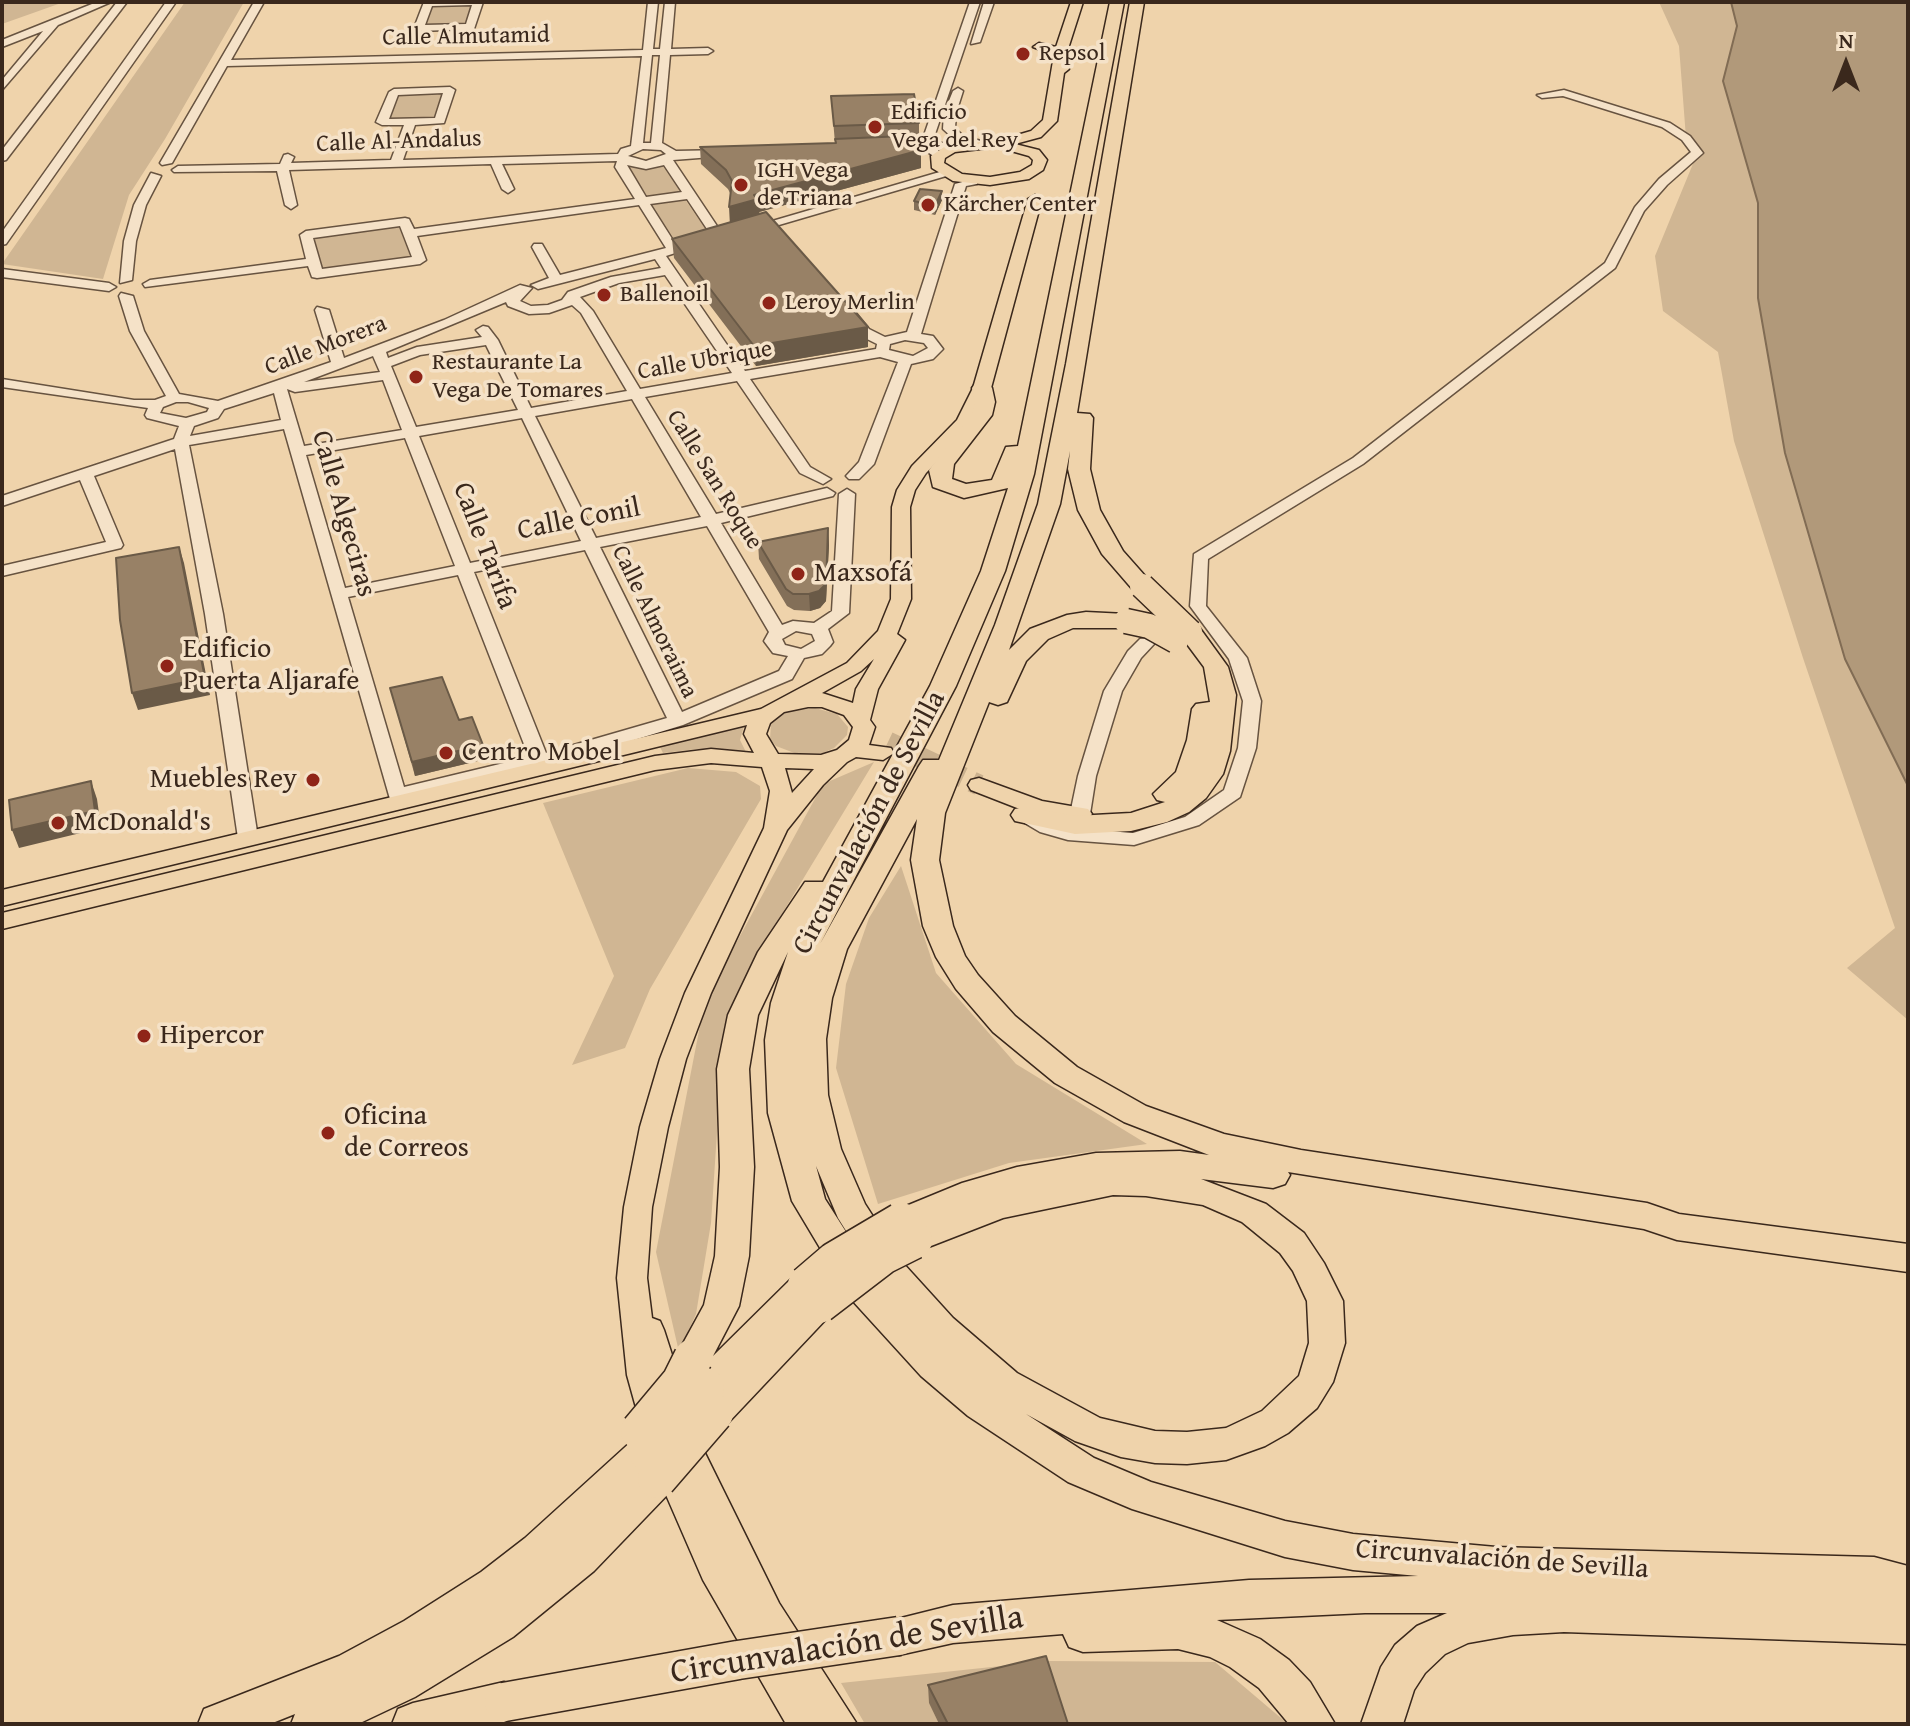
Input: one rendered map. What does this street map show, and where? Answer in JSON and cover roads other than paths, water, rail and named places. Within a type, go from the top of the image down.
[{"type":"highway","name":"Circunvalación de Sevilla","points":[[1117,2],[1023,474],[993,571],[961,649],[809,933],[786,1003],[780,1040],[780,1080],[793,1154],[809,1201],[834,1245],[888,1320],[934,1365],[981,1405],[1081,1470],[1146,1497],[1285,1539],[1353,1552],[1496,1565],[1874,1575],[1908,1584]]},
{"type":"highway","name":"Circunvalación de Sevilla","points":[[1137,2],[1076,364],[1049,504],[1007,625],[931,813],[925,860],[931,905],[951,957],[1004,1024],[1066,1075],[1218,1156]]},
{"type":"highway","points":[[1025,815],[1075,825],[1131,822],[1157,816],[1179,806],[1197,792],[1210,774],[1217,751],[1223,695],[1216,667],[1183,637],[1113,554],[1089,510],[1083,490],[1079,448],[1087,388],[1076,364]]},
{"type":"highway","points":[[982,388],[985,402],[982,415],[940,470],[941,482],[954,490],[977,491],[1004,481],[1022,411],[1043,377]]},
{"type":"highway","points":[[907,1231],[997,1206],[1113,1182],[1146,1183],[1208,1193],[1254,1213],[1292,1243],[1307,1263],[1325,1301],[1327,1343],[1315,1382],[1282,1417],[1252,1435],[1226,1444],[1187,1448],[1121,1441],[1058,1417],[1004,1384],[972,1357],[940,1328],[891,1273],[850,1209],[825,1149],[812,1095],[811,1039],[817,998],[832,949],[948,736],[993,707],[1014,660],[1039,634],[1067,622],[1086,619],[1126,621],[1183,637],[1205,688],[1200,740],[1188,775],[1169,792],[1141,806],[1118,812],[1080,814]]},
{"type":"highway","points":[[219,1724],[354,1670],[418,1635],[497,1604],[580,1558],[704,1386],[732,1256],[737,1167],[733,1069],[743,1015],[773,952],[853,833],[877,810]]},
{"type":"highway","points":[[312,1724],[400,1683],[497,1604],[619,1473],[647,1451],[704,1386],[813,1295],[883,1255],[907,1231],[974,1192],[1058,1171],[1218,1156],[1645,1231],[1677,1227],[1908,1258]]},
{"type":"highway","name":"Circunvalación de Sevilla","points":[[413,1724],[504,1702],[738,1660],[899,1636],[953,1624],[1249,1599],[1365,1594],[1908,1598]]},
{"type":"highway","points":[[1382,1724],[1386,1706],[1410,1659],[1431,1640],[1465,1625],[1564,1613],[1908,1625]]},
{"type":"highway","points":[[899,1636],[956,1642],[1127,1630],[1178,1630],[1215,1639],[1245,1653],[1274,1674],[1295,1696],[1314,1724]]},
{"type":"main road","points":[[1052,110],[1042,54],[1075,2]]},
{"type":"main road","points":[[997,143],[1036,134],[1050,121],[1060,55],[1075,2]]},
{"type":"main road","points":[[1037,156],[1055,120],[1083,2]]},
{"type":"main road","points":[[1060,55],[1065,52],[1072,30],[1077,25]]},
{"type":"main road","points":[[1042,54],[1057,51],[1065,75]]},
{"type":"main road","points":[[2,898],[688,725],[766,714],[854,667],[887,633],[901,599],[901,507],[906,490],[919,470],[965,422],[982,388],[1035,199],[1028,184],[1030,174],[1040,163],[1037,156],[1022,147],[977,143],[934,155],[947,174],[973,181],[1030,174]]},
{"type":"main road","points":[[990,181],[1035,199]]},
{"type":"main road","points":[[806,1724],[715,1569],[666,1458],[643,1375],[632,1278],[638,1207],[654,1127],[673,1059],[698,993],[776,828],[815,780],[859,743],[867,689],[909,618],[916,583],[914,523],[917,500],[933,458]]},
{"type":"main road","points":[[2,921],[655,763],[711,756],[807,764],[886,748],[852,710],[824,700],[791,702]]},
{"type":"main road","points":[[766,714],[755,734],[771,761],[781,791],[776,828]]},
{"type":"main road","points":[[1025,815],[977,789],[1038,808],[1080,814]]},
{"type":"main road","points":[[632,1278],[685,1446],[767,1614],[839,1724]]},
{"type":"street","points":[[2,37],[90,2]]},
{"type":"street","points":[[2,44],[106,2]]},
{"type":"street","points":[[2,158],[122,2]]},
{"type":"street","points":[[2,241],[171,2]]},
{"type":"street","points":[[166,163],[259,2]]},
{"type":"street","points":[[476,2],[428,3],[419,28],[433,59],[450,90],[440,121],[382,122],[394,92],[433,59],[470,27],[476,2]]},
{"type":"street","points":[[637,147],[653,2]]},
{"type":"street","points":[[656,146],[670,2]]},
{"type":"street","points":[[934,155],[926,143],[975,2]]},
{"type":"street","points":[[970,59],[989,2]]},
{"type":"street","points":[[2,87],[56,22]]},
{"type":"street","name":"Calle Almutamid","points":[[224,63],[708,51]]},
{"type":"street","points":[[960,84],[950,113],[949,129],[959,138],[977,143]]},
{"type":"street","points":[[1025,815],[1047,828],[1068,834],[1134,839],[1192,821],[1233,793],[1247,748],[1252,701],[1238,658],[1198,606],[1200,557],[1358,461],[1610,265],[1639,210],[1663,182],[1697,153],[1686,138],[1666,125],[1564,93],[1546,92]]},
{"type":"street","points":[[396,164],[411,121]]},
{"type":"street","points":[[719,238],[689,195],[670,158],[669,149],[656,146],[625,151],[621,167],[644,201],[666,252],[669,270],[805,470],[825,486],[847,494]]},
{"type":"street","points":[[670,158],[735,153]]},
{"type":"street","name":"Calle Al-Andalus","points":[[155,176],[178,170],[285,162],[396,164],[622,158],[639,164],[670,158]]},
{"type":"street","points":[[495,161],[508,189]]},
{"type":"street","points":[[285,162],[291,205]]},
{"type":"street","points":[[125,280],[130,241],[140,205],[155,176],[146,175],[143,169],[166,163],[177,165],[178,170]]},
{"type":"street","points":[[538,285],[772,224],[947,174]]},
{"type":"street","points":[[844,308],[891,357],[906,360],[928,356],[936,349],[928,339],[913,336],[938,265],[961,184],[973,181]]},
{"type":"street","points":[[408,227],[420,260],[317,274],[306,235],[408,227],[689,195]]},
{"type":"street","points":[[772,224],[782,236]]},
{"type":"street","points":[[538,247],[556,279]]},
{"type":"street","points":[[109,287],[107,290],[113,295],[126,296],[143,292],[150,284],[313,262]]},
{"type":"street","points":[[547,310],[562,306],[585,279],[600,269]]},
{"type":"street","points":[[572,295],[616,280],[669,270]]},
{"type":"street","points":[[2,273],[109,287],[125,280],[144,280],[150,284]]},
{"type":"street","points":[[538,285],[561,286],[572,295]]},
{"type":"street","name":"Calle Morera","points":[[187,423],[213,415],[218,406],[339,364],[384,363],[449,323],[538,285]]},
{"type":"street","points":[[521,290],[513,296],[517,306],[586,311]]},
{"type":"street","name":"Calle San Roque","points":[[572,295],[586,311],[634,396],[778,632],[773,641],[775,646],[798,654]]},
{"type":"street","points":[[126,296],[137,331],[174,398]]},
{"type":"street","points":[[322,310],[339,364]]},
{"type":"street","name":"Calle Morera","points":[[449,323],[547,310]]},
{"type":"street","points":[[279,387],[306,388],[417,351],[487,335],[499,314]]},
{"type":"street","points":[[449,323],[487,335]]},
{"type":"street","name":"Calle Almoraima","points":[[487,335],[589,545],[688,725]]},
{"type":"street","name":"Calle Ubrique","points":[[298,452],[741,377],[883,347],[896,337],[913,336]]},
{"type":"street","points":[[854,476],[866,464],[906,360]]},
{"type":"street","name":"Calle Tarifa","points":[[384,363],[540,761]]},
{"type":"street","points":[[2,383],[134,404],[187,423],[181,442],[214,614],[247,834]]},
{"type":"street","name":"Calle Algeciras","points":[[279,387],[397,795],[540,761]]},
{"type":"street","points":[[2,392],[130,416],[154,410],[174,398],[218,406]]},
{"type":"street","points":[[2,501],[181,442],[290,423]]},
{"type":"street","points":[[825,486],[834,474],[854,476],[862,485],[847,494]]},
{"type":"street","points":[[2,571],[115,545],[86,475]]},
{"type":"street","name":"Calle Conil","points":[[339,594],[712,520],[825,486]]},
{"type":"street","points":[[817,629],[840,613],[847,494]]},
{"type":"street","points":[[540,761],[688,725],[786,675],[798,654],[821,646],[825,637],[817,629],[802,626],[778,632]]},
{"type":"street","points":[[1080,814],[1087,776],[1113,691],[1134,655],[1146,643]]},
{"type":"tunnel","points":[[888,742],[979,785]]},
{"type":"place","name":"Repsol","points":[[1023,54]]},
{"type":"place","name":"Edificio Vega del Rey","points":[[875,127]]},
{"type":"place","name":"IGH Vega de Triana","points":[[741,185]]},
{"type":"place","name":"Kärcher Center","points":[[928,205]]},
{"type":"place","name":"Ballenoil","points":[[604,295]]},
{"type":"place","name":"Leroy Merlin","points":[[769,303]]},
{"type":"place","name":"Restaurante La Vega De Tomares","points":[[416,377]]},
{"type":"place","name":"Maxsofá","points":[[798,574]]},
{"type":"place","name":"Edificio Puerta Aljarafe","points":[[167,666]]},
{"type":"place","name":"Centro Mobel","points":[[446,753]]},
{"type":"place","name":"Muebles Rey","points":[[313,780]]},
{"type":"place","name":"McDonald's","points":[[58,823]]},
{"type":"place","name":"Hipercor","points":[[144,1036]]},
{"type":"place","name":"Oficina de Correos","points":[[328,1133]]}]
